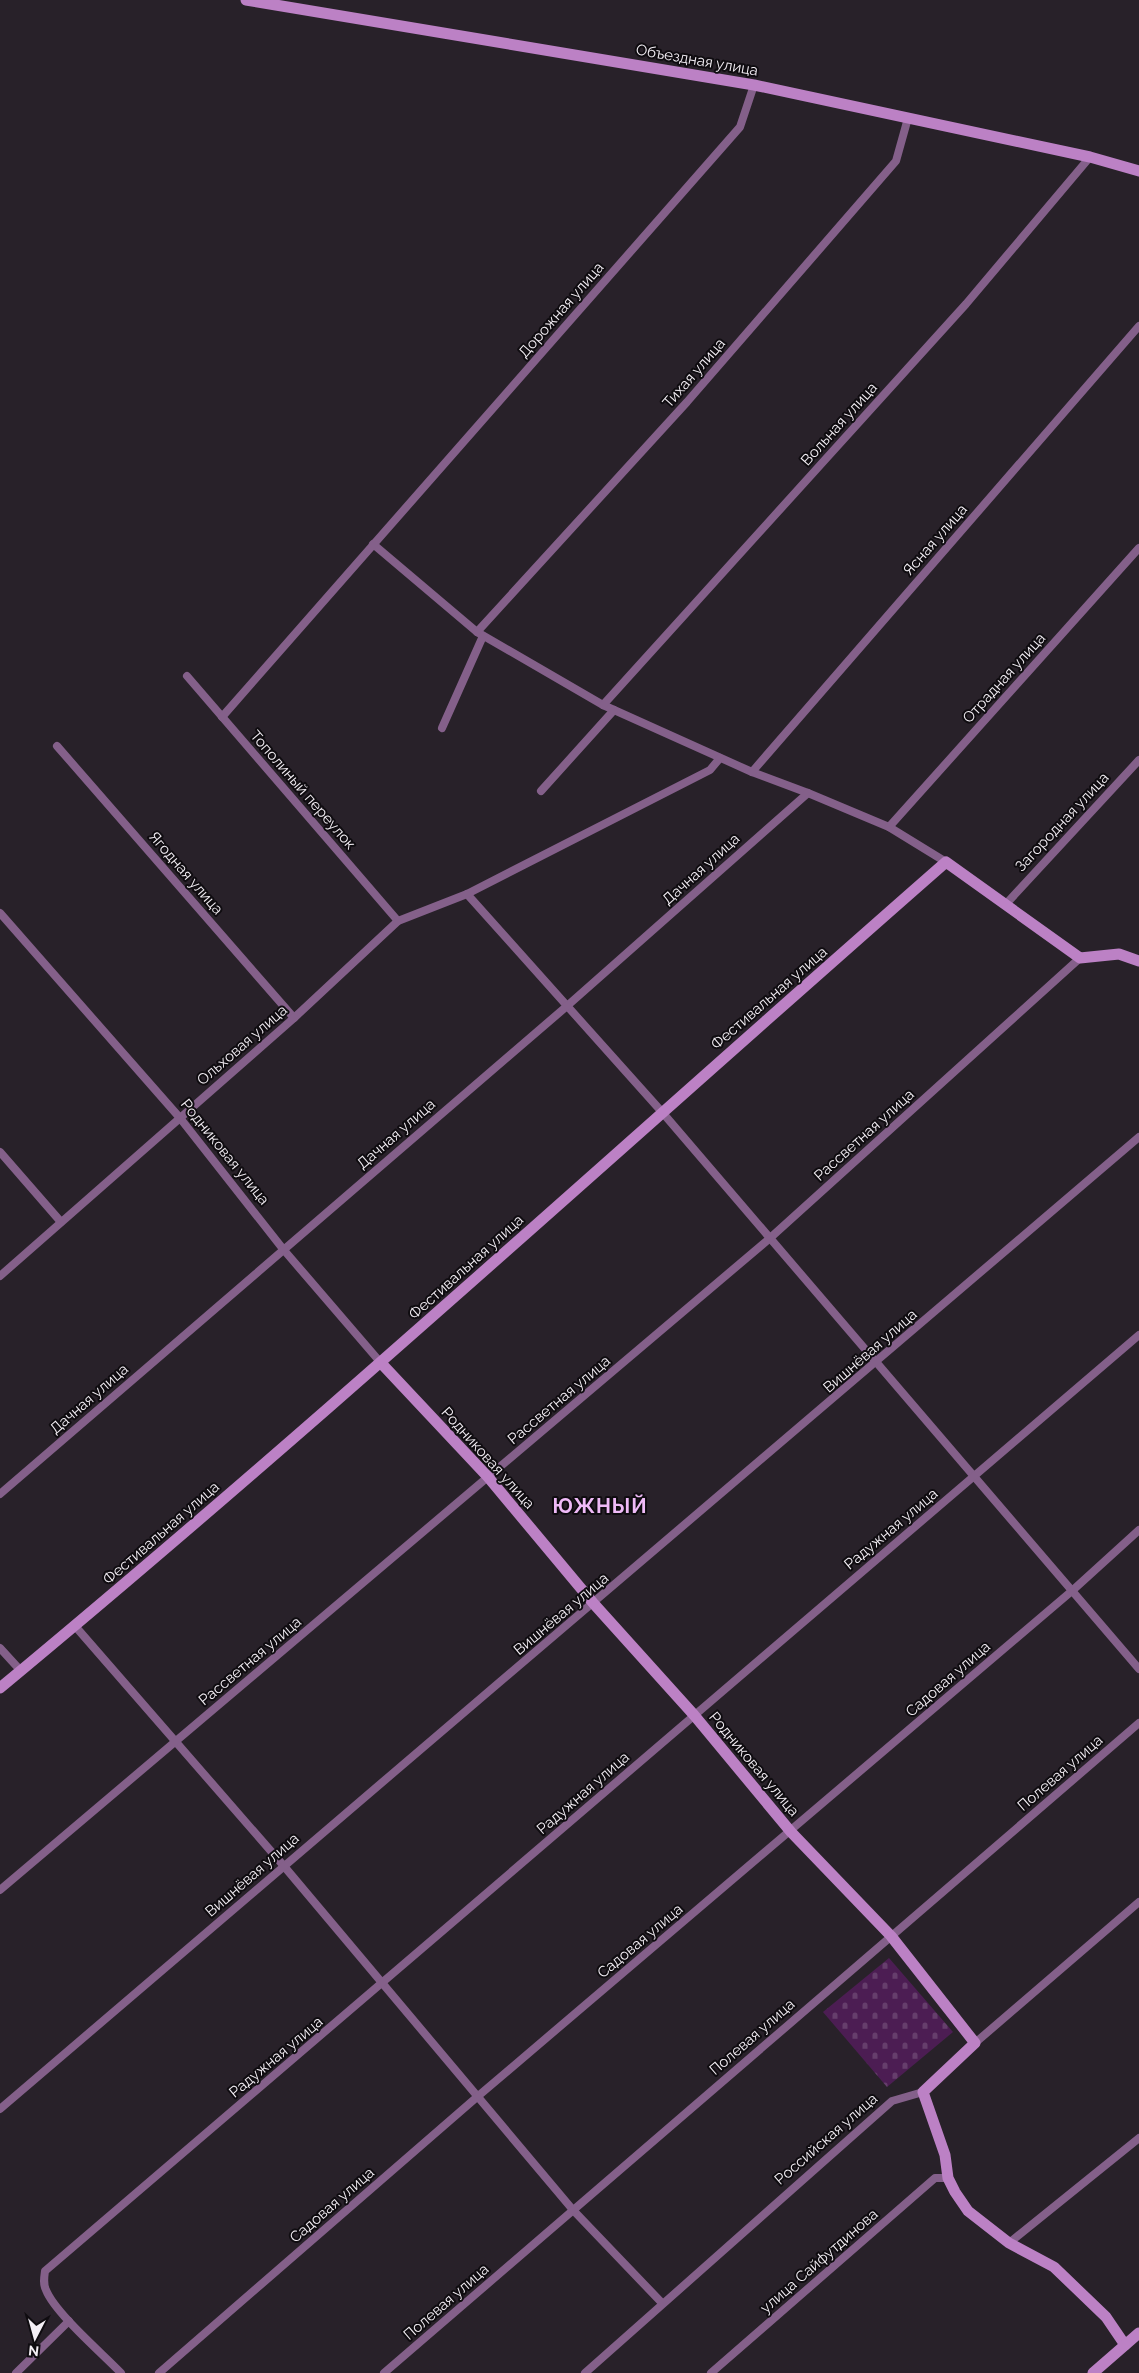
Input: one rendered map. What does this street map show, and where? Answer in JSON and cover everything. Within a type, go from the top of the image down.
[{"type":"street","name":"Объездная улица","points":[[246,0],[754,85],[1090,157],[1139,171]]},
{"type":"street","name":"Дорожная улица","points":[[222,717],[740,127],[754,85]]},
{"type":"street","name":"Тихая улица","points":[[442,728],[480,634],[687,402],[896,162],[908,118]]},
{"type":"street","name":"Вольная улица","points":[[603,704],[966,304],[1090,157]]},
{"type":"street","name":"Ясная улица","points":[[752,772],[1139,326]]},
{"type":"street","points":[[373,544],[480,634],[614,710],[752,772],[889,827],[946,862],[1080,958],[1119,954],[1139,961]]},
{"type":"street","name":"Отрадная улица","points":[[889,827],[1139,548]]},
{"type":"street","name":"Тополиный переулок","points":[[187,676],[398,921]]},
{"type":"street","points":[[541,791],[614,710]]},
{"type":"street","name":"Ягодная улица","points":[[57,746],[294,1018]]},
{"type":"street","name":"Ольховая улица","points":[[0,1276],[294,1018],[398,921],[467,894],[710,770],[720,758]]},
{"type":"street","name":"Загородная улица","points":[[1006,904],[1139,760]]},
{"type":"street","name":"Дачная улица","points":[[0,1494],[567,1006],[808,793]]},
{"type":"street","name":"Фестивальная улица","points":[[0,1688],[381,1364],[662,1112],[946,862]]},
{"type":"street","points":[[467,894],[662,1112],[1139,1669]]},
{"type":"street","name":"Родниковая улица","points":[[0,913],[180,1118],[283,1249],[381,1364],[488,1477],[594,1604],[694,1715],[791,1832],[891,1936],[976,2043]]},
{"type":"street","name":"Рассветная улица","points":[[0,1890],[770,1239],[1080,958]]},
{"type":"street","name":"Вишнёвая улица","points":[[0,2109],[283,1865],[878,1363],[1139,1137]]},
{"type":"street","points":[[0,1152],[61,1222]]},
{"type":"street","name":"Радужная улица","points":[[69,2321],[46,2291],[45,2271],[1139,1335]]},
{"type":"street","name":"Садовая улица","points":[[159,2373],[477,2097],[791,1832],[1073,1590],[1139,1530]]},
{"type":"street","points":[[75,1626],[283,1865],[573,2210],[662,2304]]},
{"type":"street","points":[[0,1648],[21,1671]]},
{"type":"street","name":"Полевая улица","points":[[384,2373],[1139,1723]]},
{"type":"street","name":"Российская улица","points":[[585,2373],[892,2101],[922,2092],[1139,1902]]},
{"type":"street","points":[[922,2092],[945,2155],[948,2178],[954,2192],[968,2211],[1009,2243],[1054,2267],[1106,2318],[1125,2345]]},
{"type":"street","points":[[1009,2243],[1139,2138]]},
{"type":"street","name":"улица Сайфутдинова","points":[[712,2373],[935,2178],[948,2178]]},
{"type":"street","points":[[16,2373],[69,2321],[121,2373]]},
{"type":"street","points":[[1092,2373],[1139,2333]]},
{"type":"green space","points":[[889,1958],[953,2032],[887,2087],[823,2012]]},
{"type":"district","name":"ЮЖНЫЙ","points":[[600,1506]]}]
